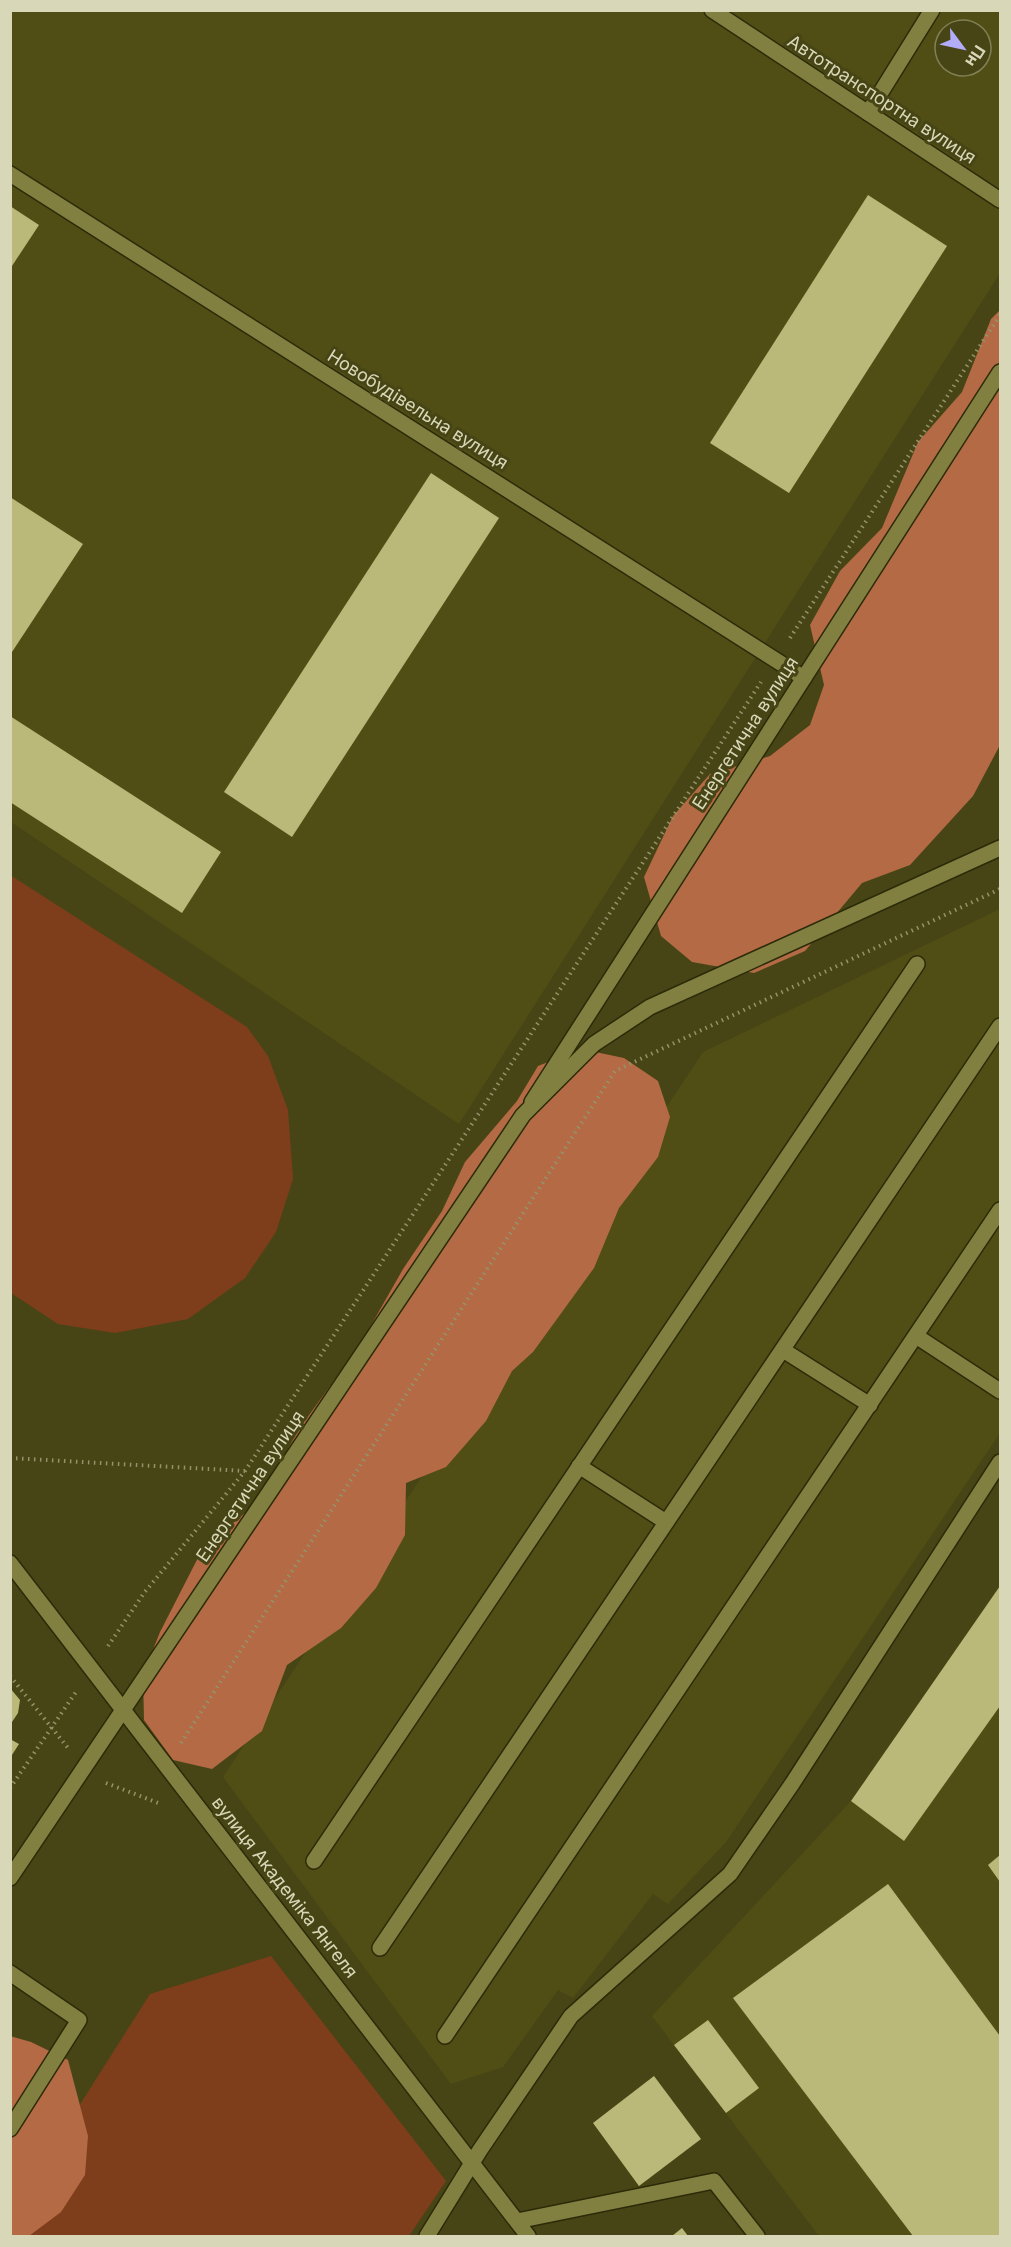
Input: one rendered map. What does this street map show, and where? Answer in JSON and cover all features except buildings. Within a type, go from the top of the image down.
[{"type":"street","name":"Автотранспортна вулиця","points":[[712,10],[1000,200]]},
{"type":"street","points":[[868,113],[932,10]]},
{"type":"street","name":"Новобудівельна вулиця","points":[[10,174],[804,678]]},
{"type":"street","name":"Енергетична вулиця","points":[[10,1878],[523,1115],[1000,372]]},
{"type":"street","name":"Енергетична вулиця","points":[[523,1115],[594,1044],[650,1007],[1000,848]]},
{"type":"street","points":[[314,1861],[917,964]]},
{"type":"street","points":[[380,1948],[1000,1026]]},
{"type":"street","points":[[445,2036],[1000,1210]]},
{"type":"street","points":[[916,1336],[1000,1391]]},
{"type":"street","points":[[783,1350],[870,1405]]},
{"type":"street","points":[[427,2236],[472,2162],[571,2016],[730,1874],[792,1784],[1000,1462]]},
{"type":"street","points":[[579,1466],[666,1522]]},
{"type":"street","name":"вулиця Академіка Янгеля","points":[[10,1563],[528,2236]]},
{"type":"street","points":[[10,1973],[79,2020],[10,2129]]},
{"type":"street","points":[[517,2221],[714,2181],[757,2236]]},
{"type":"path","points":[[144,1593],[245,1470],[1000,315]]},
{"type":"path","points":[[177,1749],[615,1071],[1000,889]]},
{"type":"path","points":[[10,1458],[245,1470]]},
{"type":"path","points":[[10,1676],[59,1738]]},
{"type":"shaded area","points":[[10,11],[1000,11],[1000,273],[459,1124],[11,822]]},
{"type":"shaded area","points":[[1000,310],[1000,745],[973,796],[910,865],[862,883],[805,951],[754,973],[692,962],[661,936],[644,877],[673,816],[710,774],[770,756],[810,725],[824,685],[810,625],[840,571],[882,528],[918,442],[962,392],[991,319]]},
{"type":"shaded area","points":[[10,875],[247,1027],[268,1056],[288,1110],[293,1179],[276,1232],[245,1278],[188,1319],[115,1333],[58,1324],[11,1293]]},
{"type":"shaded area","points":[[1000,909],[1000,1433],[726,1842],[668,1904],[653,1894],[573,1998],[558,1990],[503,2067],[451,2084],[223,1777],[703,1052]]},
{"type":"shaded area","points":[[581,1049],[624,1058],[658,1081],[670,1117],[658,1157],[619,1208],[594,1268],[533,1352],[512,1371],[486,1421],[446,1467],[406,1483],[405,1535],[376,1588],[341,1628],[287,1665],[262,1731],[212,1769],[173,1760],[144,1720],[143,1675],[160,1632],[203,1548],[258,1502],[299,1429],[361,1343],[403,1269],[442,1211],[465,1162],[517,1101],[538,1066]]},
{"type":"shaded area","points":[[1000,1586],[1000,2236],[819,2236],[652,2016],[851,1801]]},
{"type":"shaded area","points":[[271,1956],[446,2181],[409,2236],[11,2236],[10,2215],[150,1994]]},
{"type":"shaded area","points":[[10,2036],[31,2042],[68,2060],[88,2136],[85,2175],[61,2212],[29,2236],[11,2236]]}]
